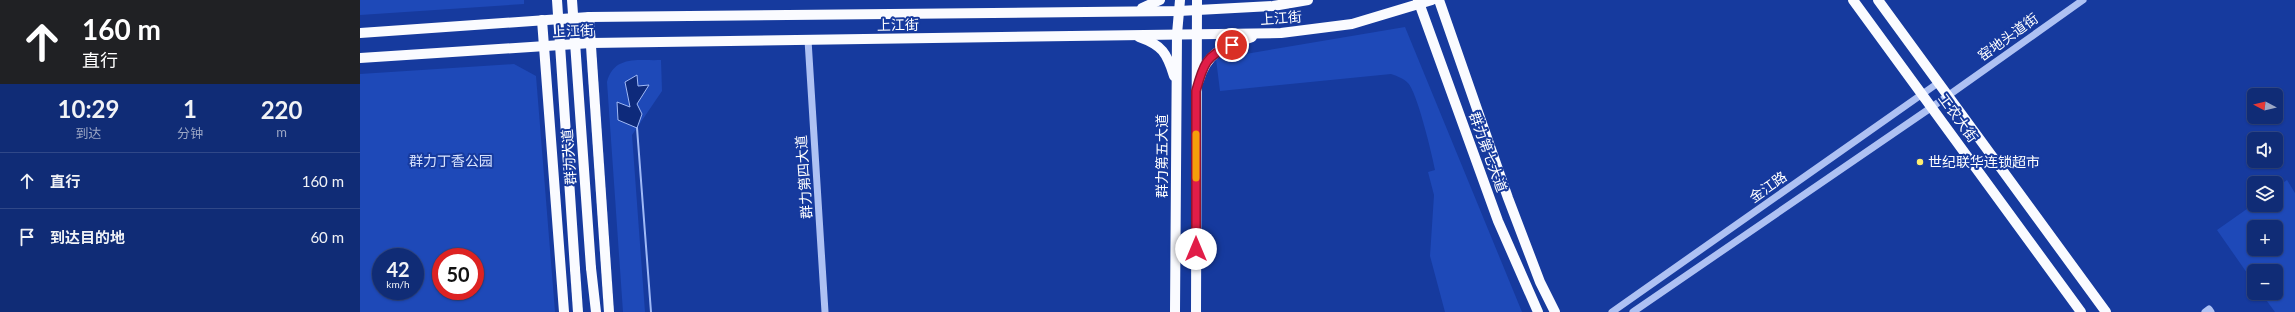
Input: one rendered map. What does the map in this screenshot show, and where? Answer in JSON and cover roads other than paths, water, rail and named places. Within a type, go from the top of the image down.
[{"type":"main road","name":"群力大道","points":[[557,0],[578,312]]},
{"type":"main road","name":"群力大道","points":[[572,0],[591,268],[596,312]]},
{"type":"main road","points":[[1134,11],[1160,0]]},
{"type":"main road","name":"群力第五大道","points":[[1175,312],[1177,34],[1180,0]]},
{"type":"main road","points":[[1230,0],[1253,7]]},
{"type":"main road","name":"上江街","points":[[360,33],[589,17],[1179,11],[1197,5],[1253,7],[1308,0]]},
{"type":"main road","name":"上江街","points":[[360,58],[591,43],[1258,34],[1310,30],[1352,24],[1418,2],[1432,0]]},
{"type":"main road","name":"群力第七大道","points":[[1439,0],[1511,205],[1540,282],[1555,312]]},
{"type":"main road","name":"工农大街","points":[[1853,0],[2081,312]]},
{"type":"main road","name":"工农大街","points":[[1878,0],[2106,312]]},
{"type":"main road","name":"群力第七大道","points":[[1418,2],[1498,221],[1538,312]]},
{"type":"main road","points":[[1196,312],[1197,5]]},
{"type":"main road","points":[[589,17],[609,312]]},
{"type":"main road","points":[[542,20],[564,312]]},
{"type":"main road","points":[[1196,91],[1202,69],[1216,51],[1258,34]]},
{"type":"main road","points":[[1131,35],[1160,47],[1171,65],[1177,87]]},
{"type":"street","name":"窑地头道街","points":[[1948,96],[2082,0]]},
{"type":"street","name":"群力第四大道","points":[[808,40],[825,312]]},
{"type":"street","name":"金江路","points":[[1612,312],[1938,82]]},
{"type":"street","name":"金江路","points":[[1633,312],[1948,96]]},
{"type":"street","points":[[2205,312],[2209,309],[2211,312]]},
{"type":"waterway","points":[[637,128],[651,312]]},
{"type":"place","name":"世纪联华连锁超市","points":[[1920,162]]},
{"type":"park label","name":"群力丁香公园","points":[[451,161]]}]
